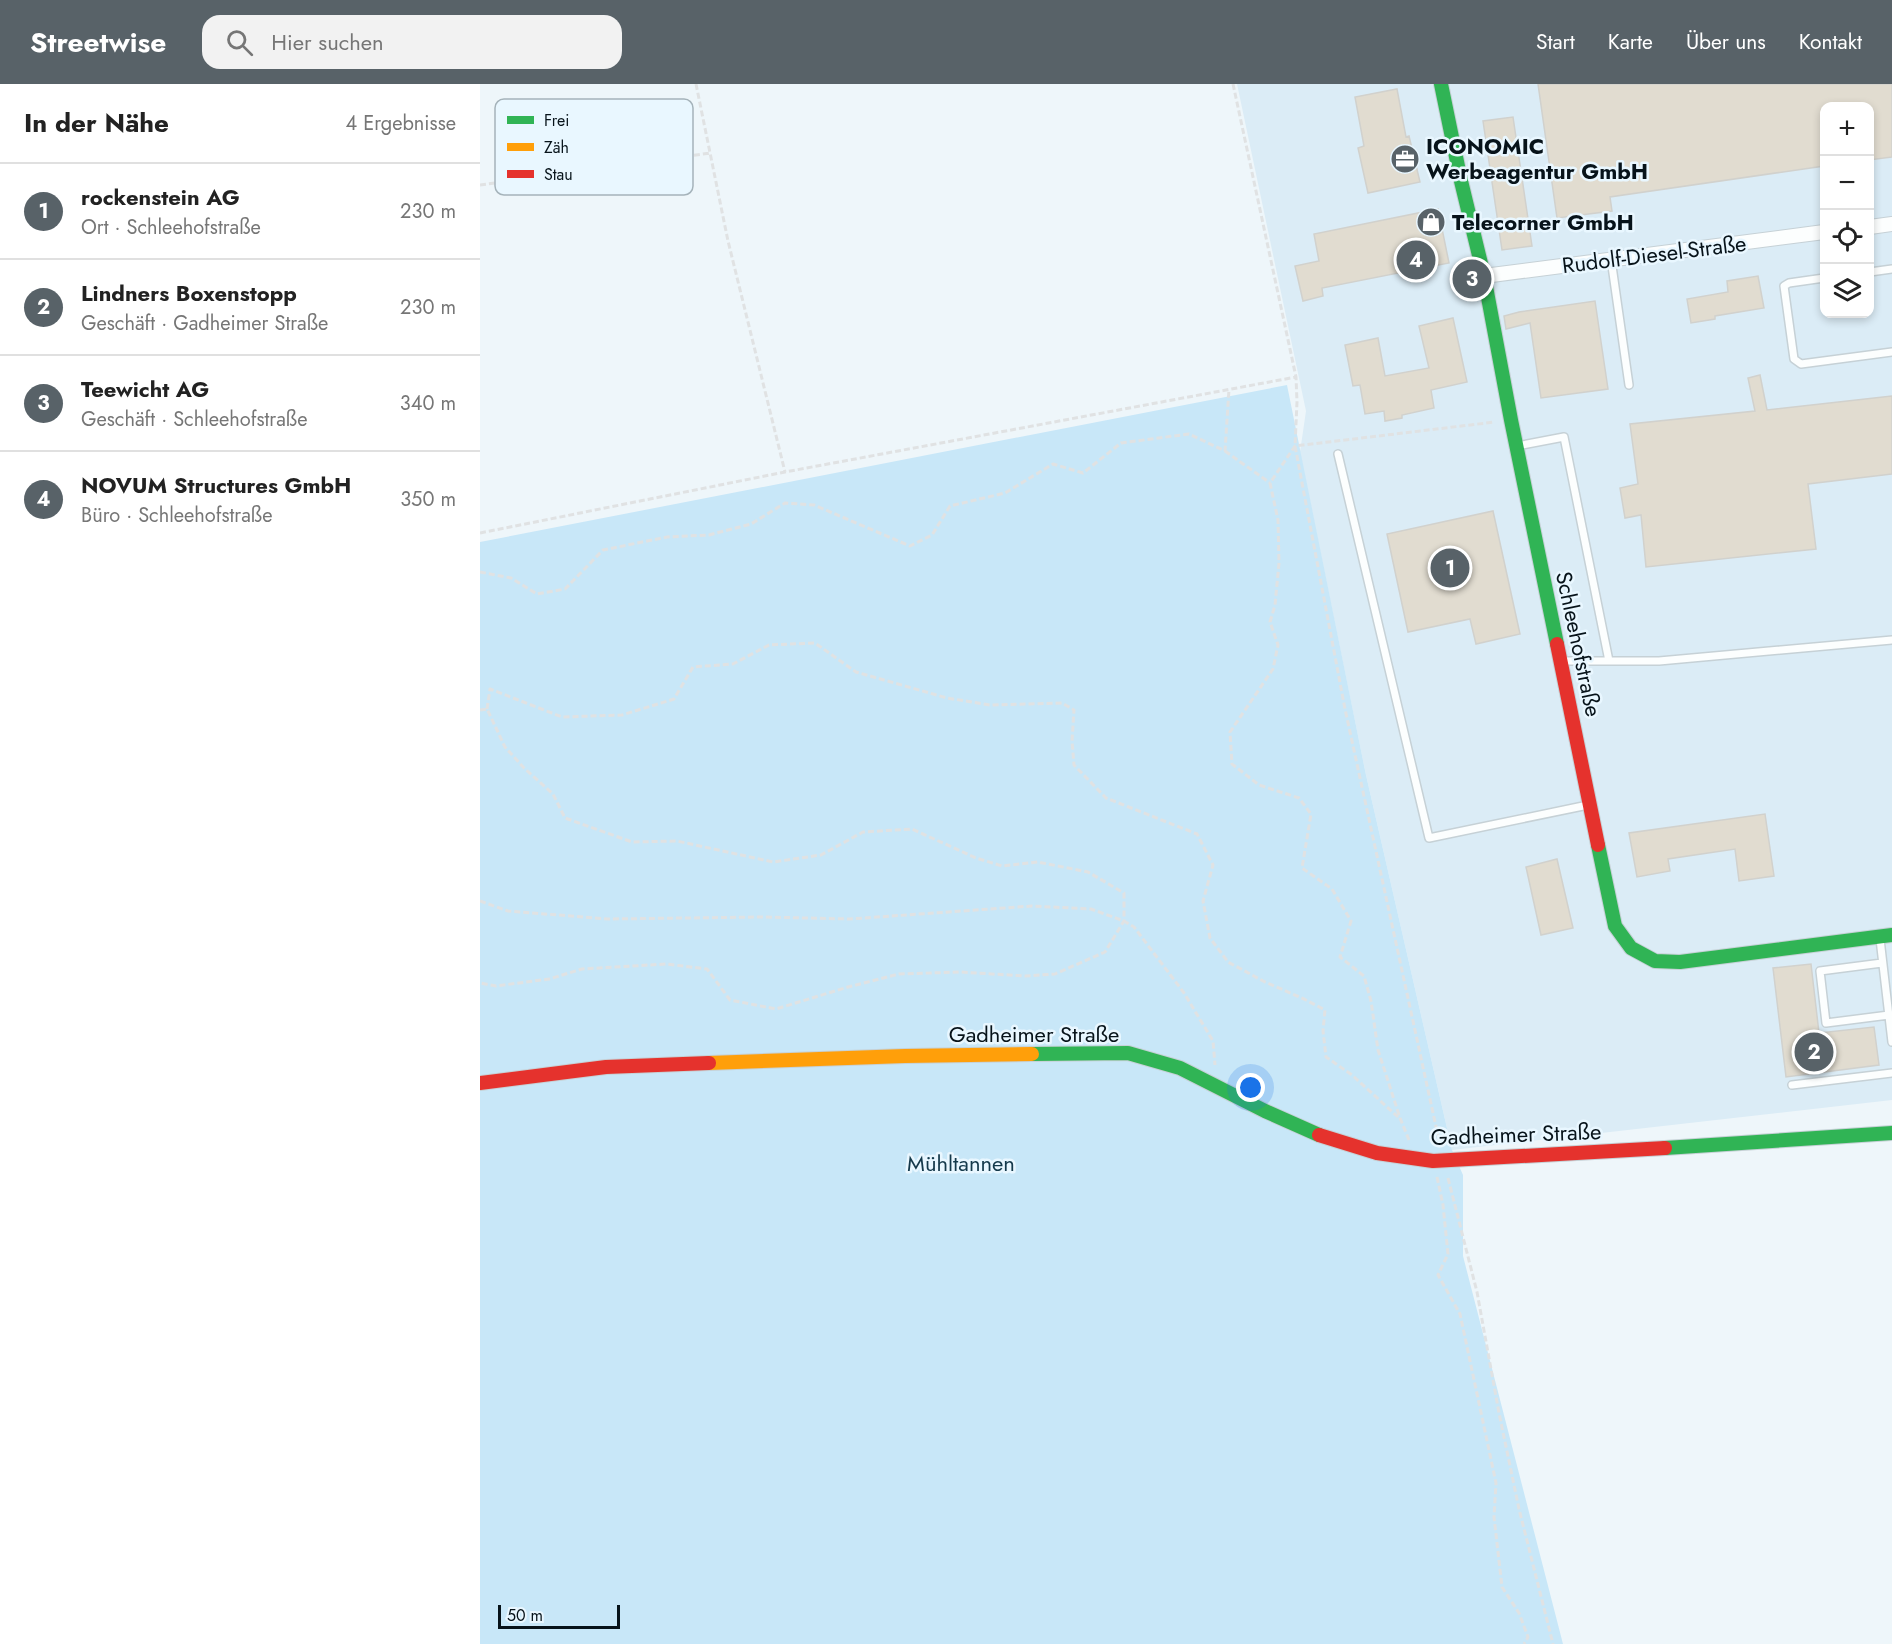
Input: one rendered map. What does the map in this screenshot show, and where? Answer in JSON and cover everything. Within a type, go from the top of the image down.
[{"type":"street","name":"Schleehofstraße","points":[[1442,84],[1461,182],[1484,276],[1516,446],[1615,926],[1631,948],[1655,961],[1680,962],[1886,936]]},
{"type":"street","points":[[1874,226],[1892,224]]},
{"type":"street","name":"Rudolf-Diesel-Straße","points":[[1484,276],[1820,233]]},
{"type":"street","name":"Gadheimer Straße","points":[[480,1083],[606,1066],[905,1056],[1128,1053],[1180,1068],[1265,1111],[1327,1138],[1377,1153],[1438,1160],[1892,1133]]},
{"type":"lane","points":[[1611,259],[1629,385]]},
{"type":"lane","points":[[1874,271],[1892,269]]},
{"type":"lane","points":[[1820,279],[1789,283],[1785,286],[1794,359],[1801,364],[1892,352]]},
{"type":"lane","points":[[1516,446],[1564,437],[1608,661]]},
{"type":"lane","points":[[1338,454],[1429,838],[1590,804]]},
{"type":"lane","points":[[1561,661],[1659,661],[1892,640]]},
{"type":"lane","points":[[1886,936],[1882,963],[1892,1042]]},
{"type":"lane","points":[[1882,963],[1820,971],[1826,1023],[1889,1016]]},
{"type":"lane","points":[[1792,1085],[1892,1073]]},
{"type":"path","points":[[696,84],[728,241],[785,472]]},
{"type":"path","points":[[1233,84],[1296,377],[1295,446],[1345,709],[1438,1160],[1477,1292],[1519,1509],[1553,1644]]},
{"type":"path","points":[[693,155],[710,153]]},
{"type":"path","points":[[480,185],[495,183]]},
{"type":"path","points":[[480,533],[785,472],[1296,377]]},
{"type":"path","points":[[1225,451],[1229,389]]},
{"type":"path","points":[[1270,483],[1295,446],[1511,420]]},
{"type":"path","points":[[480,572],[511,578],[537,594],[565,589],[603,550],[667,537],[709,535],[751,525],[785,503],[814,505],[910,546],[932,535],[950,506],[1005,494],[1053,464],[1083,473],[1121,443],[1189,434],[1225,451],[1270,483],[1278,520],[1279,563],[1275,605],[1270,622],[1278,645],[1273,669],[1230,732],[1232,764],[1259,785],[1299,798],[1311,814],[1302,868],[1332,889],[1351,921],[1340,957],[1364,976],[1371,1001],[1378,1050],[1407,1138],[1438,1160],[1448,1254],[1438,1275],[1460,1314],[1496,1483],[1494,1517],[1502,1587],[1519,1612],[1528,1637],[1524,1644]]},
{"type":"path","points":[[480,983],[496,986],[549,979],[582,969],[666,964],[707,969],[730,1000],[776,1009],[899,974],[960,972],[1025,976],[1055,974],[1105,952],[1125,921],[1124,893],[1088,872],[1038,862],[1002,866],[976,858],[912,829],[863,832],[821,855],[772,862],[677,841],[632,842],[565,818],[553,794],[505,747],[487,709],[490,689],[562,717],[622,715],[674,699],[693,667],[733,664],[769,645],[815,642],[856,672],[947,698],[990,705],[1062,703],[1074,710],[1072,741],[1074,765],[1106,798],[1197,834],[1214,865],[1203,902],[1210,938],[1228,962],[1325,1010],[1323,1032],[1326,1057],[1352,1075],[1400,1118]]},
{"type":"path","points":[[480,710],[487,709]]},
{"type":"path","points":[[480,901],[508,911],[608,919],[763,917],[850,919],[1032,906],[1091,909],[1125,921],[1134,927],[1184,993],[1213,1041],[1216,1085]]},
{"type":"shaded area","points":[[1237,84],[1892,84],[1892,1100],[1452,1150],[1366,775],[1300,452],[1306,411]]},
{"type":"green space","name":"Mühltannen","points":[[1287,385],[1366,775],[1452,1150],[1463,1175],[1463,1256],[1563,1644],[480,1644],[480,542]]},
{"type":"building","points":[[1538,84],[1892,84],[1892,157],[1874,159],[1874,102],[1820,102],[1820,167],[1610,197],[1612,211],[1557,218]]},
{"type":"building","points":[[1397,89],[1406,137],[1409,136],[1420,182],[1368,193],[1358,148],[1364,146],[1355,97]]},
{"type":"building","points":[[1513,117],[1532,246],[1502,250],[1483,121]]},
{"type":"building","points":[[1438,209],[1449,263],[1322,288],[1323,296],[1303,301],[1295,266],[1319,261],[1314,234]]},
{"type":"building","points":[[1758,276],[1764,308],[1715,316],[1715,319],[1691,323],[1687,299],[1728,292],[1727,281]]},
{"type":"building","points":[[1595,301],[1608,389],[1541,398],[1530,323],[1506,329],[1504,316]]},
{"type":"building","points":[[1453,318],[1467,382],[1431,390],[1434,408],[1385,421],[1384,411],[1365,414],[1360,385],[1353,386],[1345,345],[1378,338],[1385,376],[1429,368],[1419,326]]},
{"type":"building","points":[[1760,375],[1767,410],[1892,396],[1892,474],[1808,484],[1816,549],[1646,567],[1641,515],[1625,518],[1620,488],[1638,484],[1630,424],[1755,411],[1748,378]]},
{"type":"building","points":[[1493,511],[1520,634],[1476,644],[1470,619],[1408,632],[1387,534]]},
{"type":"building","points":[[1765,814],[1774,876],[1739,881],[1735,849],[1668,859],[1670,871],[1637,877],[1629,833]]},
{"type":"building","points":[[1557,859],[1573,928],[1541,935],[1526,867]]},
{"type":"building","points":[[1811,964],[1819,1033],[1874,1027],[1879,1065],[1786,1077],[1773,968]]},
{"type":"traffic: fast","points":[[1441,84],[1484,276],[1557,644]]},
{"type":"traffic: fast","points":[[1598,845],[1615,926],[1631,948],[1655,961],[1680,962],[1892,935]]},
{"type":"traffic: fast","points":[[1032,1054],[1128,1053],[1180,1068],[1265,1111],[1319,1135]]},
{"type":"traffic: fast","points":[[1665,1148],[1892,1133]]},
{"type":"traffic: slow","points":[[709,1063],[1032,1054]]},
{"type":"traffic: jam","points":[[1557,644],[1598,845]]},
{"type":"traffic: jam","points":[[480,1083],[606,1067],[709,1063]]},
{"type":"traffic: jam","points":[[1319,1135],[1377,1153],[1433,1161],[1665,1148]]},
{"type":"place","name":"ICONOMIC Werbeagentur GmbH","points":[[1405,159]]},
{"type":"place","name":"Telecorner GmbH","points":[[1431,222]]},
{"type":"place","name":"NOVUM Structures GmbH","points":[[1416,260]]},
{"type":"place","name":"Teewicht AG","points":[[1472,279]]},
{"type":"place","name":"rockenstein AG","points":[[1450,568]]},
{"type":"place","name":"Lindners Boxenstopp","points":[[1814,1052]]}]
